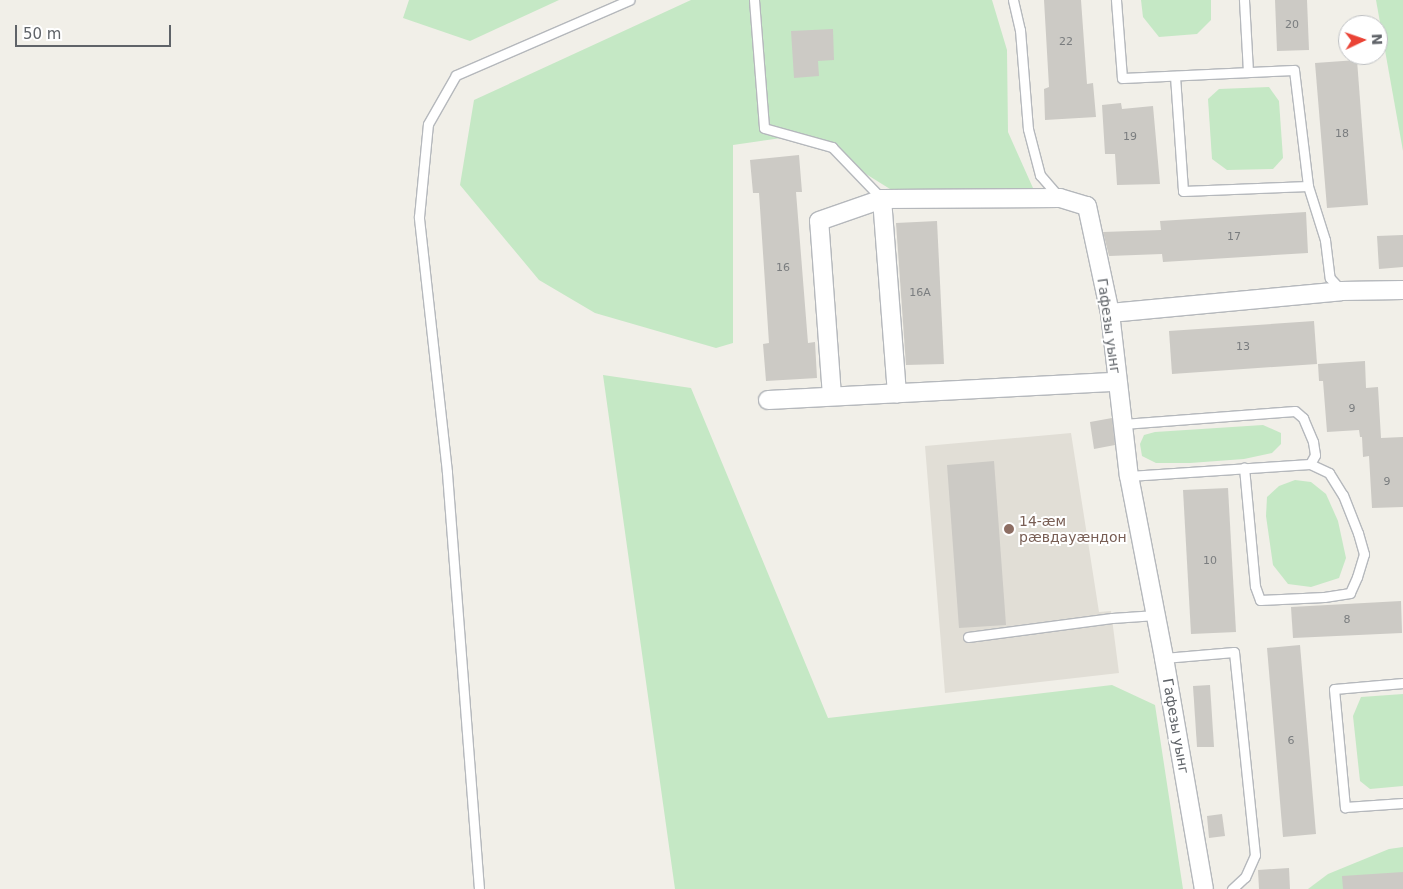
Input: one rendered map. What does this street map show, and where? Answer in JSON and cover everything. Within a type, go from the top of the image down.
[{"type":"street","name":"Гафезы уынг","points":[[832,396],[820,221],[882,199],[1060,198],[1087,206],[1110,313],[1129,476],[1164,658],[1204,889]]},
{"type":"street","points":[[882,199],[897,393]]},
{"type":"street","points":[[1110,313],[1341,290],[1403,290]]},
{"type":"street","points":[[768,400],[1117,382]]},
{"type":"lane","points":[[479,889],[447,472],[419,216],[428,124],[456,75],[629,0]]},
{"type":"lane","points":[[754,0],[764,128],[832,147],[882,199]]},
{"type":"lane","points":[[1013,0],[1020,30],[1028,129],[1040,175],[1060,198]]},
{"type":"lane","points":[[1116,0],[1122,78],[1294,70],[1308,186],[1325,240],[1330,278],[1341,290]]},
{"type":"lane","points":[[1244,0],[1248,72]]},
{"type":"lane","points":[[1175,76],[1184,191],[1308,186]]},
{"type":"lane","points":[[1123,424],[1295,411],[1303,418],[1313,442],[1315,455],[1310,464]]},
{"type":"lane","points":[[1129,476],[1244,468],[1310,464],[1329,473],[1343,495],[1364,554],[1350,593],[1324,597],[1260,600],[1255,586],[1244,468]]},
{"type":"lane","points":[[968,637],[1112,618],[1156,615]]},
{"type":"lane","points":[[1164,658],[1234,652],[1255,855],[1245,877],[1232,889]]},
{"type":"lane","points":[[1403,683],[1334,689],[1346,807],[1403,803]]},
{"type":"shaded area","name":"14-æм рӕвдауӕндон","points":[[1071,433],[1099,612],[1111,611],[1119,673],[945,693],[925,446]]},
{"type":"green space","points":[[409,0],[559,0],[470,41],[403,18]]},
{"type":"green space","points":[[691,0],[992,0],[1007,50],[1008,132],[1033,188],[1020,199],[911,202],[803,135],[733,145],[733,343],[716,348],[595,313],[539,280],[460,185],[474,100]]},
{"type":"green space","points":[[1141,0],[1211,0],[1211,20],[1197,34],[1159,37],[1143,17]]},
{"type":"green space","points":[[1376,0],[1403,0],[1403,151],[1388,65],[1388,15],[1379,15]]},
{"type":"green space","points":[[1269,87],[1279,101],[1283,158],[1273,169],[1227,170],[1212,159],[1208,99],[1219,89]]},
{"type":"green space","points":[[603,375],[691,388],[828,718],[1112,685],[1155,705],[1183,889],[675,889]]},
{"type":"green space","points":[[1263,425],[1281,433],[1281,444],[1272,453],[1244,459],[1190,463],[1156,463],[1142,456],[1140,444],[1144,435],[1155,432]]},
{"type":"green space","points":[[1295,480],[1311,482],[1326,494],[1338,521],[1346,558],[1339,578],[1311,587],[1288,584],[1273,565],[1266,516],[1267,497],[1279,486]]},
{"type":"green space","points":[[1403,694],[1403,786],[1370,789],[1360,781],[1353,716],[1361,697]]},
{"type":"green space","points":[[1403,847],[1403,889],[1308,889],[1328,874],[1389,849]]},
{"type":"building","points":[[1044,0],[1081,0],[1087,84],[1093,83],[1096,117],[1045,120],[1044,89],[1049,87]]},
{"type":"building","points":[[1275,0],[1307,0],[1309,50],[1277,51]]},
{"type":"building","points":[[833,29],[834,60],[818,61],[819,76],[794,78],[791,31]]},
{"type":"building","points":[[1338,61],[1338,65],[1357,65],[1368,205],[1327,208],[1315,63]]},
{"type":"building","points":[[1121,103],[1122,109],[1153,106],[1160,184],[1117,185],[1115,154],[1105,154],[1102,105]]},
{"type":"building","points":[[799,155],[802,192],[796,192],[808,343],[815,342],[817,378],[766,381],[763,344],[769,343],[759,193],[753,193],[750,160]]},
{"type":"building","points":[[1306,212],[1308,253],[1163,262],[1162,254],[1109,256],[1103,232],[1161,230],[1160,221]]},
{"type":"building","points":[[937,221],[944,364],[906,365],[896,223]]},
{"type":"building","points":[[1403,235],[1403,267],[1379,269],[1377,236]]},
{"type":"building","points":[[1314,321],[1317,364],[1172,374],[1169,331]]},
{"type":"building","points":[[1365,361],[1366,388],[1378,387],[1381,438],[1403,437],[1403,507],[1372,508],[1369,456],[1363,457],[1362,437],[1360,437],[1359,430],[1327,432],[1323,381],[1319,381],[1318,364]]},
{"type":"building","points":[[1112,418],[1115,445],[1094,449],[1090,422]]},
{"type":"building","points":[[994,461],[1006,625],[959,628],[947,465]]},
{"type":"building","points":[[1228,488],[1236,632],[1191,634],[1183,490]]},
{"type":"building","points":[[1401,601],[1402,633],[1293,638],[1291,607]]},
{"type":"building","points":[[1300,645],[1316,834],[1283,837],[1267,648]]},
{"type":"building","points":[[1210,685],[1214,747],[1197,747],[1193,686]]},
{"type":"building","points":[[1222,814],[1225,836],[1209,838],[1207,816]]},
{"type":"building","points":[[1289,868],[1290,889],[1259,889],[1258,870]]},
{"type":"building","points":[[1403,872],[1403,889],[1343,889],[1342,876]]},
{"type":"place","name":"14-æм рӕвдауӕндон","points":[[1009,529]]}]
